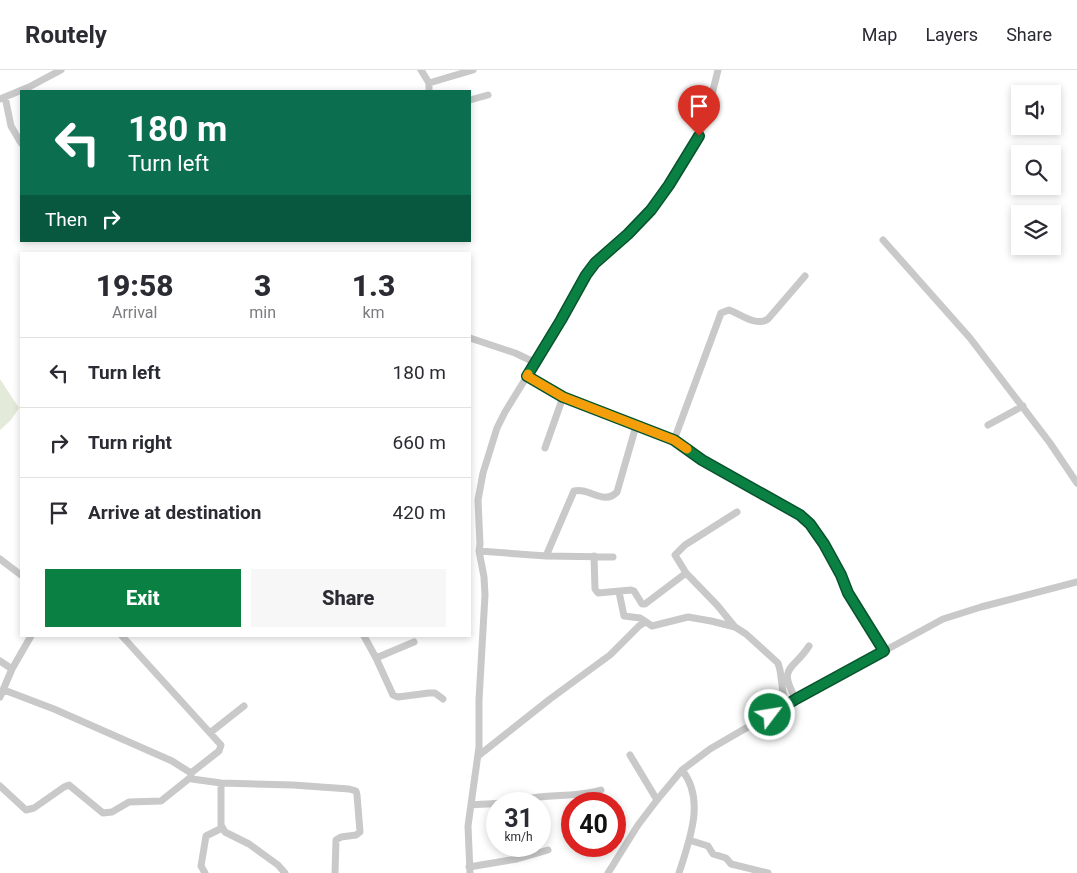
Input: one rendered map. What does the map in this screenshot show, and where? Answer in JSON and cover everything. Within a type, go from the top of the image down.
[{"type":"street","points":[[20,90],[61,70]]},
{"type":"street","points":[[421,70],[429,87],[473,70]]},
{"type":"street","points":[[520,857],[470,870],[468,826],[480,730],[479,700],[485,595],[479,551],[480,487],[497,428],[586,275],[595,263],[628,234],[651,210],[688,156],[706,119],[718,70]]},
{"type":"street","points":[[20,90],[2,98],[11,126],[20,141]]},
{"type":"street","points":[[471,100],[488,95]]},
{"type":"street","points":[[883,240],[970,338],[1062,458],[1077,483]]},
{"type":"street","points":[[674,440],[721,313],[729,310],[757,322],[763,322],[768,319],[805,276]]},
{"type":"street","points":[[471,338],[515,353],[536,363]]},
{"type":"street","points":[[527,376],[563,397],[674,440],[702,460],[785,506],[810,524],[824,544],[841,575],[848,593],[884,651]]},
{"type":"street","points":[[545,448],[563,397]]},
{"type":"street","points":[[988,424],[1023,406]]},
{"type":"street","points":[[546,556],[574,491],[579,490],[604,498],[610,498],[617,492],[636,426]]},
{"type":"street","points":[[737,512],[674,555],[686,573],[735,627],[746,634],[778,663],[785,707]]},
{"type":"street","points":[[471,524],[478,527]]},
{"type":"street","points":[[479,551],[546,556],[613,556]]},
{"type":"street","points":[[594,556],[596,591],[600,594],[631,590],[638,596],[640,602],[646,604],[686,573]]},
{"type":"street","points":[[0,559],[20,574]]},
{"type":"street","points":[[608,873],[638,825],[657,800],[682,770],[710,749],[922,629],[961,613],[1077,582]]},
{"type":"street","points":[[619,592],[624,616],[640,618],[650,626],[655,627],[679,618],[688,618],[735,627]]},
{"type":"street","points":[[478,756],[610,655],[638,626],[645,622]]},
{"type":"street","points":[[0,697],[12,669],[30,637]]},
{"type":"street","points":[[0,786],[26,810],[34,808],[64,786],[69,785],[103,813],[108,813],[129,802],[161,801],[221,748],[219,741],[123,637]]},
{"type":"street","points":[[365,637],[393,694],[398,697],[432,693],[438,694],[443,699]]},
{"type":"street","points":[[376,658],[414,642]]},
{"type":"street","points":[[796,699],[787,679],[787,674],[791,665],[809,646]]},
{"type":"street","points":[[0,661],[12,669]]},
{"type":"street","points":[[778,663],[791,665]]},
{"type":"street","points":[[4,690],[54,709],[172,760],[191,775],[194,780],[221,783],[349,788],[356,791],[360,832],[356,835],[341,837],[336,840],[335,873]]},
{"type":"street","points":[[211,732],[244,706]]},
{"type":"street","points":[[630,754],[657,800]]},
{"type":"street","points":[[679,873],[689,840],[694,812],[694,797],[689,779],[682,770]]},
{"type":"street","points":[[221,783],[222,828],[268,857],[285,873]]},
{"type":"street","points":[[470,805],[502,803],[534,797],[589,794],[601,790]]},
{"type":"street","points":[[205,873],[201,866],[206,836],[222,828]]},
{"type":"street","points":[[689,840],[708,846],[713,854],[726,858],[731,864],[768,873]]},
{"type":"green space","points":[[0,379],[19,408],[11,420],[0,430]]},
{"type":"slow traffic","points":[[528,374],[527,376],[563,397],[674,440],[687,449]]},
{"type":"route","points":[[699,136],[688,156],[651,210],[590,269],[527,376],[563,397],[674,440],[702,460],[800,515],[810,524],[824,544],[861,616],[884,651],[770,715]]}]
